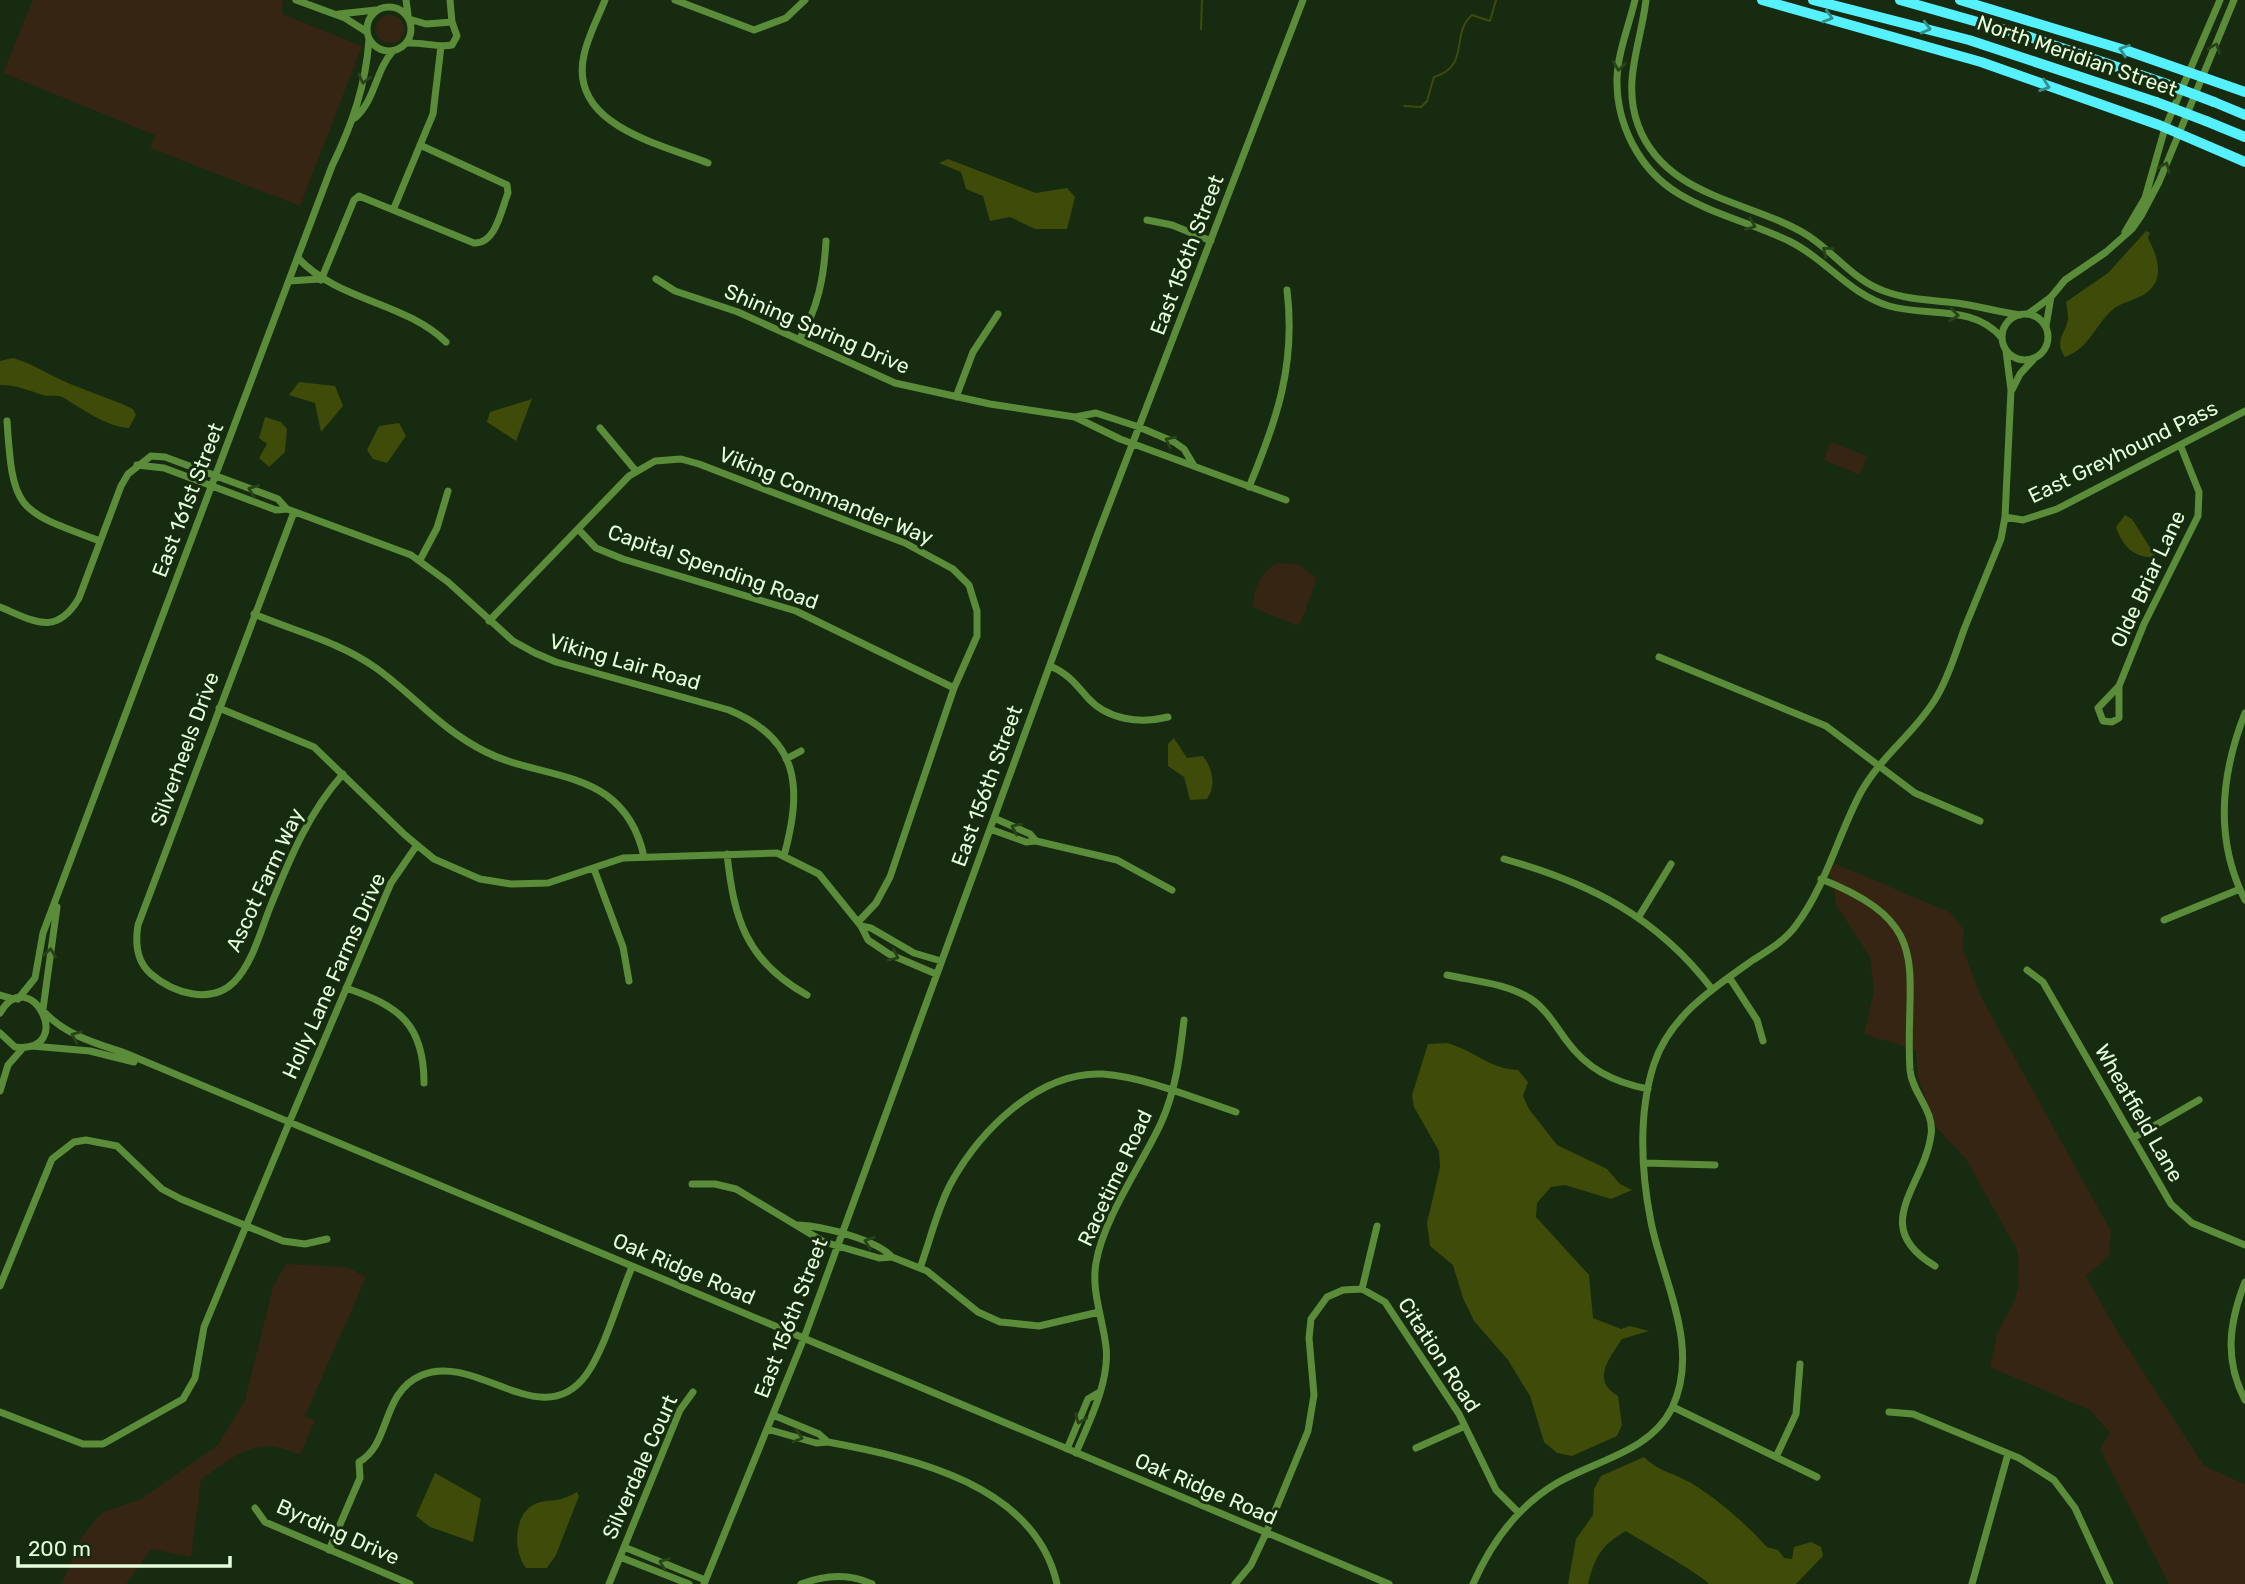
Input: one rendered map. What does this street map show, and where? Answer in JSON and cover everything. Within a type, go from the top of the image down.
[{"type":"highway","points":[[1762,0],[1981,62],[2179,133],[2245,162]]},
{"type":"highway","name":"North Meridian Street","points":[[1813,0],[1993,47],[2156,102],[2245,137]]},
{"type":"highway","name":"North Meridian Street","points":[[1900,0],[2027,36],[2164,83],[2245,115]]},
{"type":"highway","points":[[1960,0],[2189,71],[2245,92]]},
{"type":"street","points":[[296,0],[337,14],[383,50],[393,51],[407,43],[452,45],[456,30],[449,4]]},
{"type":"street","points":[[406,0],[411,34],[407,43]]},
{"type":"street","points":[[605,0],[583,56],[584,82],[590,100],[600,114],[615,125],[708,163]]},
{"type":"street","points":[[676,0],[746,29],[762,28],[786,18],[805,0]]},
{"type":"street","name":"East 156th Street","points":[[704,1582],[804,1338],[1133,442],[1303,0]]},
{"type":"street","points":[[1635,0],[1620,58],[1618,98],[1632,144],[1664,183],[1691,200],[1794,244],[1837,277],[1877,302],[1909,311],[1976,317],[1989,324],[2002,338],[2011,390],[2005,517]]},
{"type":"street","points":[[1646,0],[1634,58],[1633,103],[1646,142],[1676,176],[1806,235],[1848,269],[1882,290],[1916,300],[2024,314],[2042,320],[2049,334],[2046,349],[2020,374],[2011,390]]},
{"type":"street","points":[[2121,239],[2145,198],[2165,128],[2220,0]]},
{"type":"street","points":[[2002,338],[2007,323],[2051,297],[2065,280],[2132,229],[2148,205],[2234,0]]},
{"type":"street","points":[[368,36],[368,22],[377,10],[388,3],[409,17],[430,24],[443,20],[452,22]]},
{"type":"street","points":[[443,20],[449,4]]},
{"type":"street","points":[[337,14],[377,10]]},
{"type":"street","name":"East 161st Street","points":[[0,1013],[34,978],[43,933],[331,166],[355,118],[366,72],[368,36]]},
{"type":"street","points":[[394,208],[435,106],[441,46]]},
{"type":"street","name":"East 161st Street","points":[[355,118],[370,100],[382,66],[393,51]]},
{"type":"street","points":[[321,279],[354,200],[358,197],[394,208],[474,243],[483,243],[490,237],[508,193],[507,185],[502,180],[420,145]]},
{"type":"street","points":[[1147,219],[1211,241]]},
{"type":"street","points":[[799,340],[816,303],[824,272],[826,241]]},
{"type":"street","points":[[298,258],[321,279],[432,327],[446,342]]},
{"type":"street","points":[[289,281],[321,279]]},
{"type":"street","name":"Shining Spring Drive","points":[[656,279],[675,291],[738,312],[895,383],[956,397],[1075,417],[1286,500]]},
{"type":"street","points":[[1249,487],[1281,405],[1291,345],[1287,290]]},
{"type":"street","points":[[2046,327],[2051,297]]},
{"type":"street","points":[[956,397],[973,352],[998,314]]},
{"type":"street","points":[[2006,351],[2019,360],[2034,359]]},
{"type":"street","name":"East Greyhound Pass","points":[[1473,1584],[1491,1548],[1519,1514],[1556,1484],[1639,1445],[1657,1430],[1673,1407],[1683,1365],[1681,1328],[1652,1225],[1644,1163],[1648,1089],[1655,1062],[1670,1033],[1688,1010],[1795,928],[1877,765],[1919,721],[1942,687],[2001,539],[2005,517],[2023,520],[2057,509],[2181,447],[2245,411]]},
{"type":"street","points":[[1075,417],[1096,412],[1139,427],[1174,442],[1184,449],[1194,464]]},
{"type":"street","points":[[7,421],[12,482],[19,497],[43,519],[100,541]]},
{"type":"street","points":[[600,428],[636,471]]},
{"type":"street","name":"Olde Briar Lane","points":[[2119,686],[2119,718],[2112,722],[2103,720],[2098,708],[2119,686],[2144,624],[2198,516],[2199,492],[2181,447]]},
{"type":"street","points":[[0,607],[36,621],[51,623],[69,615],[79,598],[121,486],[137,465],[151,456],[165,457],[278,499],[290,510]]},
{"type":"street","name":"Viking Commander Way","points":[[489,621],[636,471],[655,461],[681,459],[699,464],[905,543],[953,569],[969,584],[975,596],[977,636],[954,688],[890,877],[876,903],[860,924]]},
{"type":"street","name":"Viking Lair Road","points":[[137,465],[164,468],[276,510],[290,510],[420,560],[513,641],[556,662],[729,710],[757,722],[786,759],[796,790],[794,820],[784,856]]},
{"type":"street","points":[[420,560],[438,528],[448,491]]},
{"type":"street","name":"Silverheels Drive","points":[[173,988],[158,980],[142,965],[136,937],[290,510]]},
{"type":"street","name":"Capital Spending Road","points":[[579,530],[603,551],[796,611],[954,688]]},
{"type":"street","points":[[254,614],[338,646],[376,668],[444,726],[487,753],[573,780],[607,796],[621,809],[639,835],[644,857]]},
{"type":"street","points":[[1660,657],[1826,726],[1915,793],[1980,821]]},
{"type":"street","points":[[1050,666],[1066,674],[1094,704],[1105,710],[1134,721],[1168,717]]},
{"type":"street","points":[[219,708],[314,747],[434,859],[480,879],[511,884],[548,883],[624,858],[777,853],[819,874],[860,924],[868,940],[889,954],[936,974]]},
{"type":"street","points":[[2245,713],[2231,751],[2224,803],[2230,860],[2245,900]]},
{"type":"street","points":[[786,759],[801,751]]},
{"type":"street","name":"Ascot Farm Way","points":[[173,988],[206,995],[225,989],[234,982],[251,952],[298,842],[317,808],[343,774]]},
{"type":"street","points":[[994,818],[1030,834],[1036,841]]},
{"type":"street","points":[[990,829],[1026,842],[1036,841],[1117,860],[1172,890]]},
{"type":"street","name":"Holly Lane Farms Drive","points":[[0,1412],[83,1444],[103,1444],[183,1399],[195,1378],[204,1327],[346,988],[391,883],[417,845]]},
{"type":"street","points":[[727,854],[733,904],[743,930],[774,972],[807,995]]},
{"type":"street","points":[[1504,859],[1576,881],[1638,918],[1681,952],[1712,989]]},
{"type":"street","points":[[1638,918],[1671,864]]},
{"type":"street","points":[[594,869],[623,947],[629,981]]},
{"type":"street","points":[[1821,879],[1853,892],[1875,905],[1894,926],[1907,954],[1911,978],[1911,1074],[1932,1130],[1903,1209],[1902,1224],[1911,1248],[1935,1266]]},
{"type":"street","points":[[2164,920],[2240,888]]},
{"type":"street","name":"East 161st Street","points":[[27,1047],[43,1036],[46,1029],[44,1012],[59,896]]},
{"type":"street","points":[[860,924],[914,953],[941,961]]},
{"type":"street","name":"Wheatfield Lane","points":[[2027,970],[2042,982],[2180,1214],[2192,1223],[2245,1245]]},
{"type":"street","points":[[1447,975],[1527,996],[1542,1008],[1578,1055],[1592,1068],[1613,1080],[1648,1089]]},
{"type":"street","points":[[1729,977],[1756,1020],[1763,1041]]},
{"type":"street","points":[[346,988],[378,999],[399,1014],[414,1032],[424,1056],[424,1083]]},
{"type":"street","points":[[0,995],[16,999]]},
{"type":"street","name":"Oak Ridge Road","points":[[16,999],[34,1001],[62,1030],[1389,1584]]},
{"type":"street","name":"Racetime Road","points":[[1076,1453],[1097,1405],[1107,1363],[1095,1277],[1100,1249],[1161,1122],[1172,1092],[1184,1020]]},
{"type":"street","points":[[0,1033],[8,1044],[27,1047]]},
{"type":"street","points":[[0,1091],[8,1065],[27,1047]]},
{"type":"street","name":"Oak Ridge Road","points":[[27,1047],[90,1051],[158,1069]]},
{"type":"street","points":[[920,1268],[950,1185],[983,1136],[1031,1097],[1067,1078],[1092,1074],[1121,1077],[1236,1112]]},
{"type":"street","points":[[2133,1138],[2199,1100]]},
{"type":"street","points":[[0,1286],[52,1159],[75,1142],[97,1140],[117,1146],[162,1189],[283,1241],[305,1244],[327,1239]]},
{"type":"street","points":[[1644,1163],[1714,1165]]},
{"type":"street","points":[[692,1184],[715,1184],[736,1189],[799,1225],[807,1233],[837,1246],[879,1258],[892,1257],[920,1268],[978,1312],[1000,1322],[1039,1326],[1099,1312]]},
{"type":"street","points":[[799,1225],[884,1248],[892,1257]]},
{"type":"street","points":[[1236,1584],[1251,1565],[1266,1533],[1312,1418],[1311,1319],[1321,1303],[1335,1292],[1362,1289],[1377,1226]]},
{"type":"street","points":[[329,1550],[360,1478],[359,1462],[370,1455],[400,1391],[413,1380],[429,1373],[449,1370],[464,1372],[536,1398],[554,1396],[570,1390],[591,1367],[632,1267]]},
{"type":"street","points":[[2245,1282],[2232,1318],[2230,1343],[2235,1377],[2245,1400]]},
{"type":"street","name":"Citation Road","points":[[1362,1289],[1380,1298],[1389,1309],[1445,1390],[1490,1479],[1519,1514]]},
{"type":"street","points":[[1776,1457],[1796,1414],[1800,1364]]},
{"type":"street","name":"Silverdale Court","points":[[620,1557],[680,1410],[694,1392]]},
{"type":"street","name":"Racetime Road","points":[[1067,1449],[1088,1399],[1098,1393]]},
{"type":"street","points":[[1673,1407],[1817,1476]]},
{"type":"street","points":[[1889,1412],[1913,1414],[2040,1469],[2067,1495],[2110,1584]]},
{"type":"street","points":[[773,1415],[819,1434],[828,1442]]},
{"type":"street","points":[[1416,1448],[1465,1426]]},
{"type":"street","points":[[767,1429],[816,1443],[828,1442],[905,1458],[1002,1502],[1037,1536],[1051,1564],[1057,1584]]},
{"type":"street","points":[[1972,1584],[2008,1454]]},
{"type":"street","name":"Byrding Drive","points":[[255,1508],[265,1522],[410,1584]]},
{"type":"street","points":[[624,1547],[704,1582]]},
{"type":"street","points":[[609,1584],[620,1557],[689,1584]]},
{"type":"street","points":[[801,1584],[833,1576],[855,1578],[872,1584]]},
{"type":"shaded area","points":[[33,0],[283,0],[282,14],[362,46],[300,206],[150,148],[155,135],[3,73]]},
{"type":"shaded area","points":[[390,15],[400,19],[404,29],[400,39],[390,43],[380,39],[376,29],[380,19]]},
{"type":"shaded area","points":[[948,159],[1036,193],[1067,188],[1075,197],[1067,229],[1035,229],[1010,217],[990,221],[983,196],[966,189],[961,172],[939,163]]},
{"type":"shaded area","points":[[2146,231],[2150,233],[2148,238],[2158,267],[2156,281],[2142,296],[2115,308],[2086,343],[2065,357],[2060,342],[2068,320],[2066,302],[2108,273]]},
{"type":"shaded area","points":[[13,358],[133,409],[136,415],[129,428],[120,427],[95,417],[62,397],[45,396],[0,385],[0,361]]},
{"type":"shaded area","points":[[299,382],[335,386],[343,406],[321,432],[315,403],[289,395]]},
{"type":"shaded area","points":[[532,399],[516,441],[487,422],[490,412]]},
{"type":"shaded area","points":[[265,417],[281,422],[287,429],[285,452],[269,467],[259,458],[267,444],[259,438]]},
{"type":"shaded area","points":[[399,423],[406,436],[387,463],[373,459],[367,450],[379,426]]},
{"type":"shaded area","points":[[1831,442],[1867,456],[1860,475],[1824,460]]},
{"type":"shaded area","points":[[2125,515],[2132,519],[2156,557],[2142,556],[2130,550],[2122,540],[2116,527]]},
{"type":"shaded area","points":[[1278,563],[1298,564],[1317,578],[1301,622],[1296,625],[1252,607],[1259,581],[1266,571]]},
{"type":"shaded area","points":[[1174,738],[1187,758],[1203,756],[1206,761],[1213,782],[1207,799],[1190,800],[1184,777],[1168,766],[1168,744]]},
{"type":"shaded area","points":[[1834,863],[1951,913],[1964,930],[1963,949],[1981,997],[2111,1231],[2109,1256],[2086,1276],[2115,1328],[2204,1466],[2245,1484],[2245,1584],[2169,1584],[2100,1449],[2110,1433],[2090,1410],[1990,1367],[1997,1334],[2014,1302],[2019,1285],[2018,1252],[1966,1159],[1936,1127],[1918,1078],[1916,1050],[1864,1034],[1874,991],[1870,957],[1836,905],[1833,879],[1827,874]]},
{"type":"shaded area","points":[[1447,1043],[1490,1063],[1518,1070],[1528,1082],[1523,1096],[1529,1109],[1557,1145],[1607,1169],[1620,1184],[1632,1190],[1611,1199],[1565,1185],[1551,1187],[1537,1203],[1536,1217],[1589,1275],[1593,1318],[1621,1329],[1630,1326],[1649,1331],[1622,1339],[1605,1369],[1605,1383],[1618,1396],[1622,1425],[1617,1436],[1572,1456],[1557,1453],[1544,1442],[1530,1396],[1508,1360],[1474,1321],[1463,1298],[1453,1265],[1430,1246],[1427,1223],[1440,1167],[1439,1151],[1414,1107],[1412,1095],[1428,1044]]},
{"type":"shaded area","points":[[286,1264],[347,1267],[366,1277],[305,1416],[315,1421],[300,1455],[284,1449],[259,1447],[237,1455],[201,1479],[191,1557],[151,1549],[126,1584],[62,1584],[79,1541],[101,1513],[141,1499],[218,1445],[245,1400],[273,1287]]},
{"type":"shaded area","points":[[1644,1457],[1655,1466],[1691,1483],[1712,1497],[1767,1547],[1778,1550],[1784,1558],[1792,1559],[1794,1547],[1811,1542],[1821,1547],[1823,1556],[1796,1584],[1709,1584],[1626,1531],[1610,1541],[1600,1553],[1588,1584],[1568,1584],[1576,1539],[1593,1515],[1594,1489],[1601,1476]]},
{"type":"shaded area","points":[[435,1473],[481,1499],[473,1542],[430,1527],[416,1516]]},
{"type":"shaded area","points":[[577,1492],[579,1496],[556,1555],[547,1568],[526,1568],[517,1543],[522,1516],[535,1504],[564,1498]]},
{"type":"waterway","points":[[1201,29],[1202,0]]},
{"type":"waterway","points":[[1404,106],[1421,107],[1427,101],[1434,77],[1445,72],[1456,58],[1466,23],[1472,15],[1490,21],[1496,0]]}]
